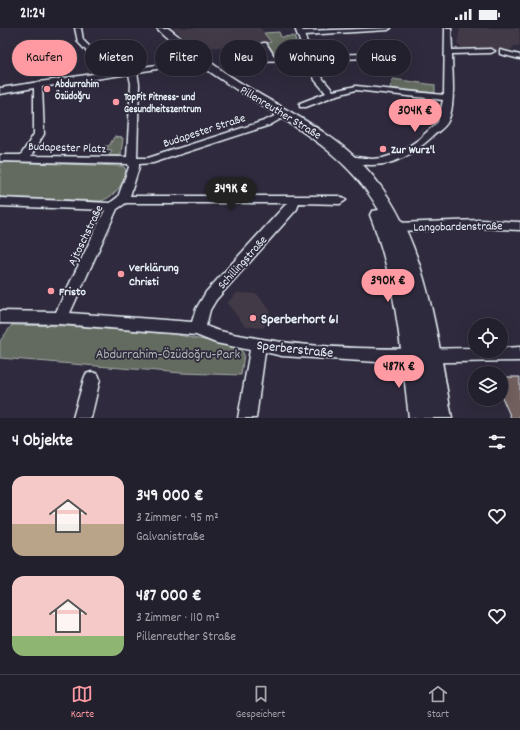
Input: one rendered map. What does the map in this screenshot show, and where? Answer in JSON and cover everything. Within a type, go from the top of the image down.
[{"type":"main road","name":"Pillenreuther Straße","points":[[153,28],[207,73],[281,116],[312,136],[330,151],[354,177],[372,204],[385,232],[440,418]]},
{"type":"main road","name":"Pillenreuther Straße","points":[[162,28],[221,76],[313,130],[348,159],[378,195],[396,227],[412,275],[420,354],[421,418]]},
{"type":"street","points":[[78,28],[80,41],[85,46]]},
{"type":"street","points":[[303,40],[300,30],[388,28]]},
{"type":"street","points":[[348,159],[378,163],[398,158],[426,138],[444,121],[447,98],[446,52],[448,28]]},
{"type":"street","points":[[267,51],[272,58]]},
{"type":"street","points":[[446,52],[491,51]]},
{"type":"street","points":[[503,52],[520,56]]},
{"type":"street","points":[[267,58],[275,58]]},
{"type":"street","points":[[0,91],[100,76]]},
{"type":"street","points":[[133,76],[135,84],[131,152],[134,167],[123,198],[340,200]]},
{"type":"street","points":[[317,76],[331,94]]},
{"type":"street","points":[[24,158],[39,134],[38,86]]},
{"type":"street","points":[[303,105],[331,94],[352,88],[447,98]]},
{"type":"street","name":"Budapester Straße","points":[[133,162],[149,161],[267,123],[281,116]]},
{"type":"street","name":"Budapester Platz","points":[[0,158],[133,162]]},
{"type":"street","name":"Ajtoschstraße","points":[[60,318],[112,207],[123,198]]},
{"type":"street","name":"Schillingstraße","points":[[198,329],[203,309],[211,296],[293,206],[293,200]]},
{"type":"street","points":[[0,202],[112,207]]},
{"type":"street","name":"Langobardenstraße","points":[[396,227],[481,224],[520,226]]},
{"type":"street","name":"Sperberstraße","points":[[1,319],[60,318],[198,329],[216,337],[258,346],[282,349],[393,356],[420,354],[520,354]]},
{"type":"street","points":[[247,418],[258,346]]},
{"type":"street","points":[[82,418],[92,379]]},
{"type":"shaded area","points":[[172,28],[260,28],[272,42],[267,42],[267,40],[220,40],[220,47],[212,48],[212,40],[188,40]]},
{"type":"shaded area","points":[[460,28],[519,28],[520,45],[514,46],[510,51],[477,48],[464,49],[457,44]]},
{"type":"shaded area","name":"Sperberhort 61","points":[[237,293],[257,294],[270,310],[264,328],[245,326],[227,303]]},
{"type":"green space","points":[[279,32],[281,37],[294,36],[296,40],[275,40],[275,54],[267,43],[271,42],[264,33]]},
{"type":"green space","points":[[393,79],[435,85],[435,93],[390,88]]},
{"type":"green space","points":[[114,137],[123,138],[121,154],[119,156],[109,156],[112,150],[103,149],[104,146],[109,146]]},
{"type":"green space","points":[[0,162],[122,166],[125,168],[126,173],[125,178],[119,188],[106,199],[101,201],[0,197]]},
{"type":"green space","name":"Abdurrahim-Özüdoğru-Park","points":[[12,325],[67,326],[173,334],[239,347],[244,354],[241,375],[182,373],[0,358],[0,341]]},
{"type":"building","points":[[508,377],[520,377],[520,418],[511,418],[506,406],[508,406]]},
{"type":"place","name":"Abdurrahim Özüdoğru","points":[[47,89]]},
{"type":"place","name":"TopFit Fitness- und Gesundheitszentrum","points":[[116,102]]},
{"type":"place","name":"Zur Wurz'l","points":[[383,149]]},
{"type":"place","name":"Verklärung Christi","points":[[121,274]]},
{"type":"place","name":"Fristo","points":[[51,291]]},
{"type":"place","name":"Sperberhort 61","points":[[253,318]]}]
